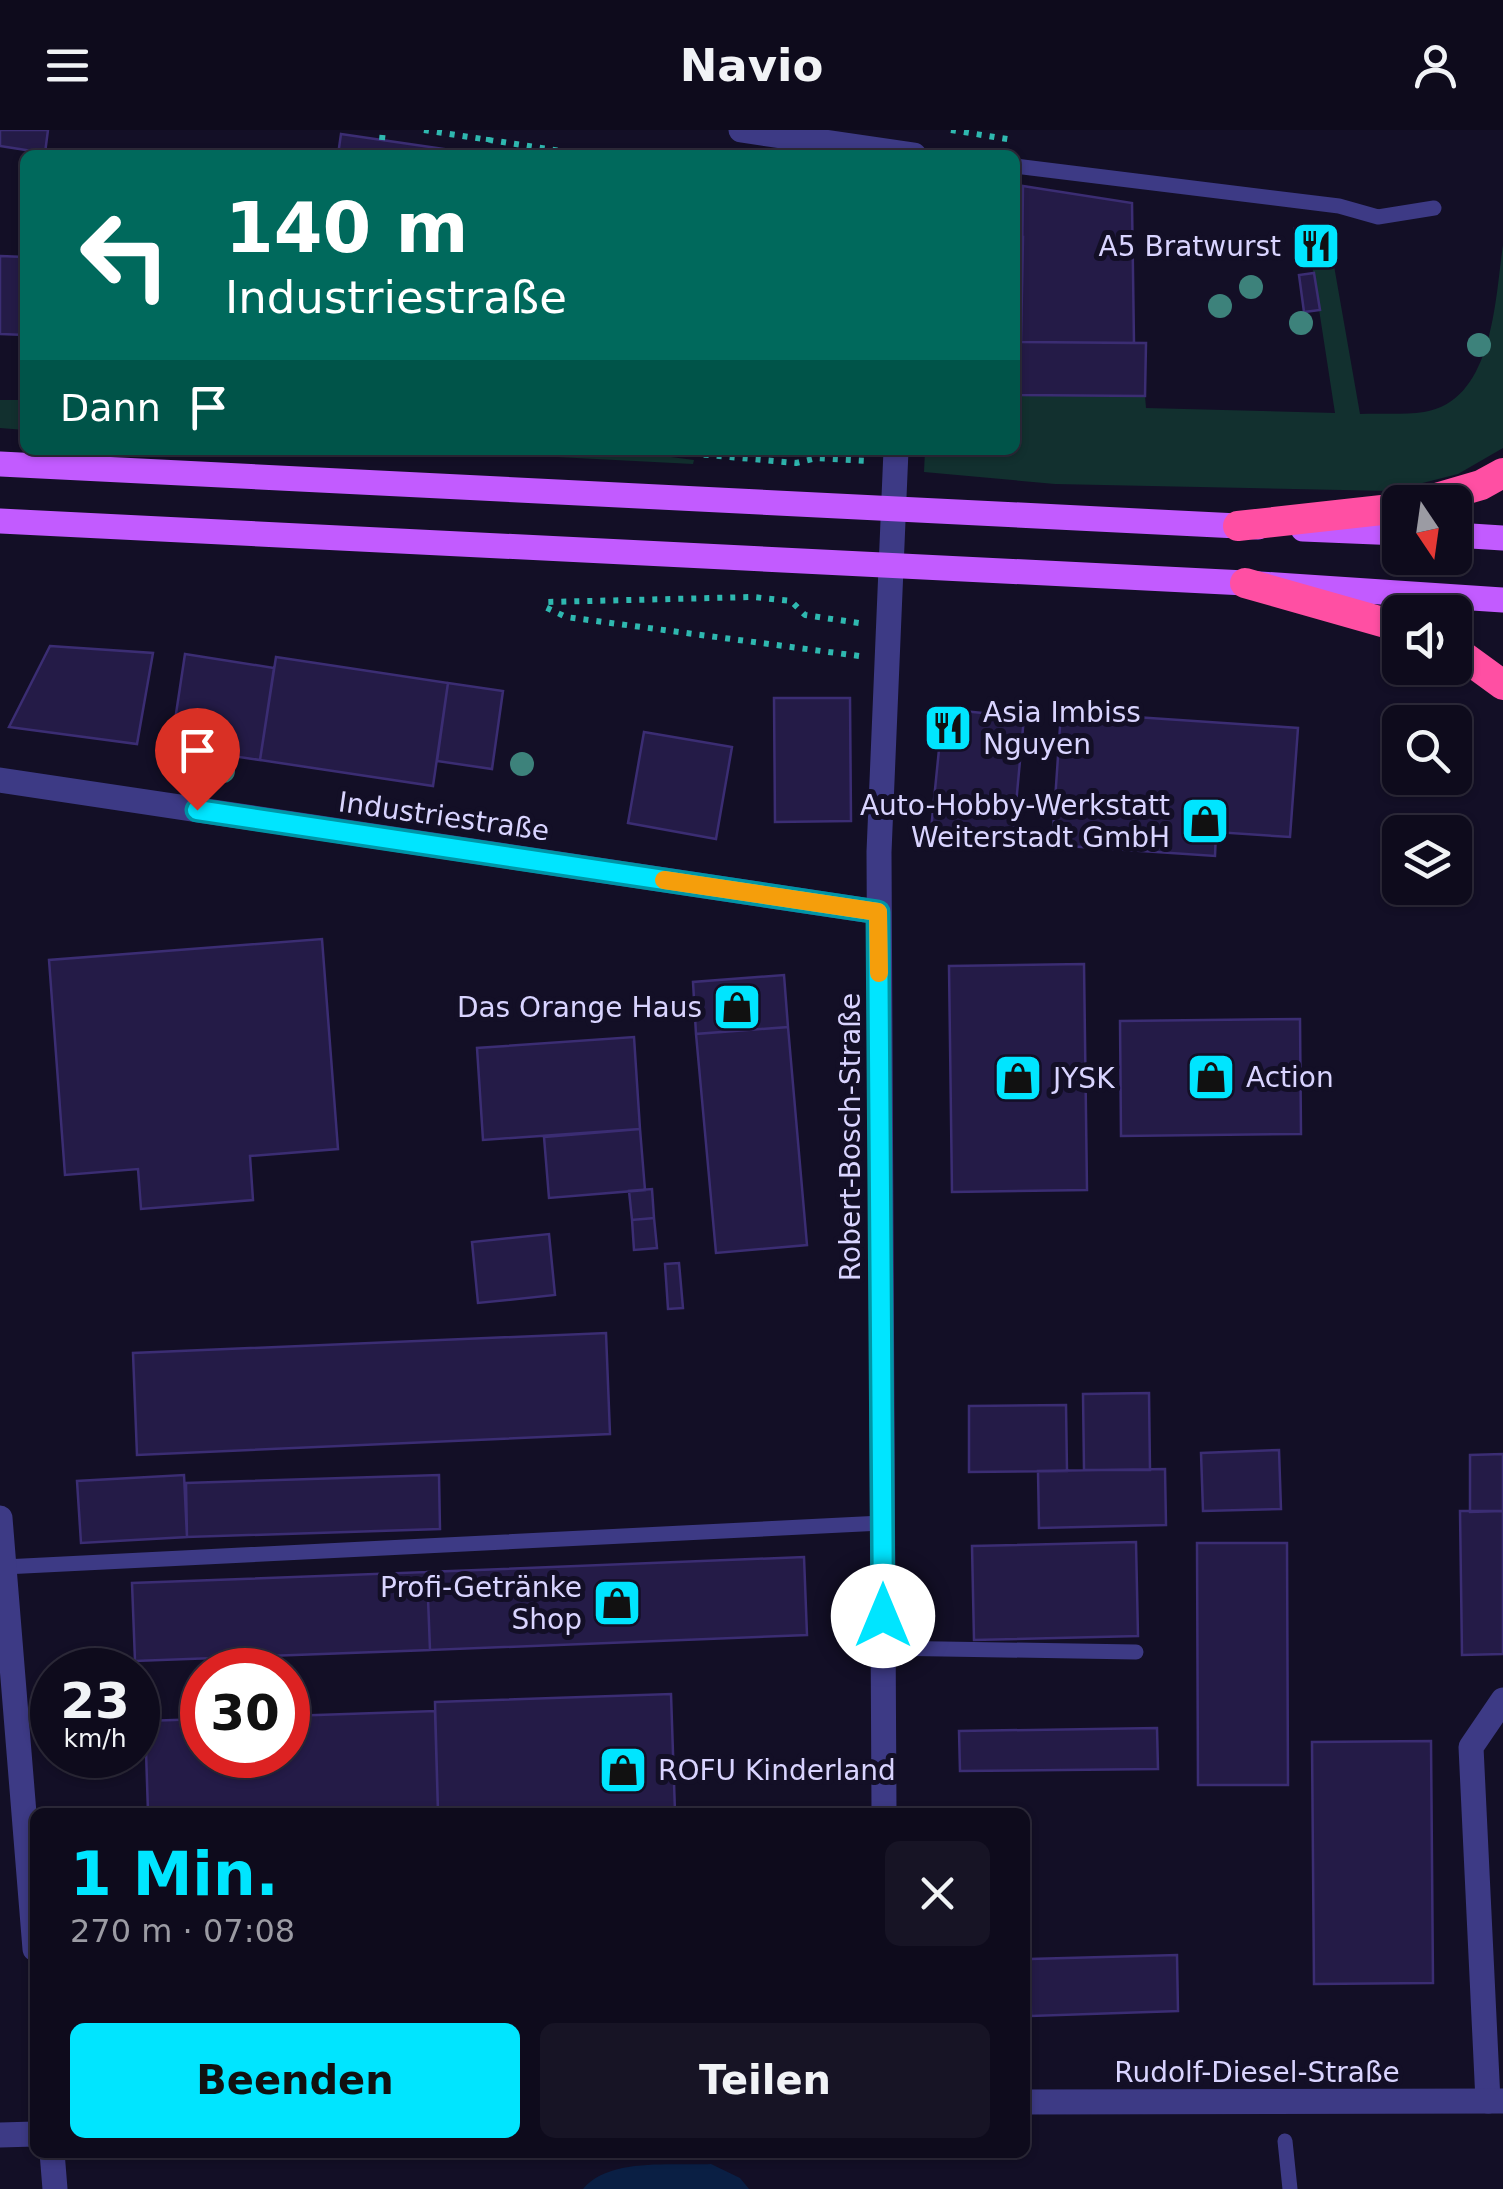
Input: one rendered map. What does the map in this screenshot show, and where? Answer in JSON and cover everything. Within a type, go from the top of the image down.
[{"type":"highway","points":[[1472,488],[1503,473]]},
{"type":"highway","points":[[1238,526],[1382,510]]},
{"type":"highway","points":[[1245,583],[1382,622]]},
{"type":"highway","points":[[1472,662],[1503,685]]},
{"type":"main road","points":[[0,464],[1382,532]]},
{"type":"main road","points":[[0,521],[1245,583],[1503,600]]},
{"type":"main road","points":[[1472,537],[1503,538]]},
{"type":"street","points":[[742,130],[880,150]]},
{"type":"street","name":"Robert-Bosch-Straße","points":[[884,1808],[878,912],[884,659],[895,456]]},
{"type":"street","name":"Industriestraße","points":[[0,780],[878,912]]},
{"type":"street","points":[[0,1518],[30,1887]]},
{"type":"street","name":"Rudolf-Diesel-Straße","points":[[1030,2102],[1496,2101],[1472,1747],[1503,1700]]},
{"type":"street","points":[[0,2135],[30,2134]]},
{"type":"street","points":[[52,2158],[55,2189]]},
{"type":"lane","points":[[1020,167],[1339,206],[1378,217],[1434,208]]},
{"type":"lane","points":[[4,1567],[882,1523]]},
{"type":"lane","points":[[883,1648],[1136,1652]]},
{"type":"lane","points":[[1285,2141],[1290,2189]]},
{"type":"path","points":[[382,140],[383,130]]},
{"type":"path","points":[[424,130],[555,150]]},
{"type":"path","points":[[488,150],[490,130]]},
{"type":"path","points":[[707,455],[796,463],[818,458],[867,461]]},
{"type":"path","points":[[852,624],[804,614],[791,601],[753,597],[548,602],[546,607],[566,617],[884,659]]},
{"type":"green space","points":[[1503,245],[1503,448],[1458,474],[1415,485],[1382,485],[1382,491],[1055,484],[924,472],[925,455],[1020,455],[1020,395],[1145,396],[1146,408],[1335,413],[1312,264],[1333,260],[1360,414],[1424,412],[1447,404],[1465,389],[1487,344]]},
{"type":"green space","points":[[0,400],[20,400],[20,430],[0,428]]},
{"type":"green space","points":[[519,455],[656,455],[694,460],[693,464]]},
{"type":"water","points":[[711,2164],[740,2178],[749,2189],[583,2189],[594,2179],[625,2168]]},
{"type":"building","points":[[0,130],[48,130],[45,150],[0,146]]},
{"type":"building","points":[[341,134],[451,150],[339,150]]},
{"type":"building","points":[[1023,186],[1132,203],[1134,343],[1021,342]]},
{"type":"building","points":[[1295,229],[1323,231],[1329,261],[1308,265]]},
{"type":"building","points":[[1020,237],[1021,342],[1146,343],[1145,396],[1020,395]]},
{"type":"building","points":[[0,256],[20,257],[20,335],[0,334]]},
{"type":"building","points":[[1314,273],[1320,310],[1304,312],[1299,275]]},
{"type":"building","points":[[50,646],[153,653],[137,744],[9,727]]},
{"type":"building","points":[[185,654],[274,668],[260,760],[171,747]]},
{"type":"building","points":[[276,657],[448,683],[433,786],[260,760]]},
{"type":"building","points":[[448,683],[503,691],[492,769],[437,761]]},
{"type":"building","points":[[774,698],[850,698],[851,821],[775,822]]},
{"type":"building","points":[[943,709],[1024,717],[1012,848],[930,840]]},
{"type":"building","points":[[1061,712],[1298,728],[1290,837],[1216,832],[1215,856],[1052,845]]},
{"type":"building","points":[[644,732],[732,747],[716,839],[628,823]]},
{"type":"building","points":[[322,939],[338,1149],[250,1156],[253,1200],[141,1209],[138,1169],[65,1175],[49,960]]},
{"type":"building","name":"JYSK","points":[[1084,964],[1087,1190],[952,1192],[949,966]]},
{"type":"building","points":[[784,975],[788,1027],[696,1034],[693,982]]},
{"type":"building","name":"Action","points":[[1300,1019],[1301,1134],[1121,1136],[1120,1021]]},
{"type":"building","points":[[788,1027],[807,1245],[716,1253],[696,1034]]},
{"type":"building","points":[[634,1037],[640,1129],[483,1140],[477,1048]]},
{"type":"building","points":[[640,1129],[645,1190],[549,1198],[544,1137]]},
{"type":"building","points":[[652,1189],[654,1218],[632,1220],[629,1191]]},
{"type":"building","points":[[654,1218],[657,1248],[634,1250],[632,1220]]},
{"type":"building","points":[[549,1234],[555,1295],[478,1303],[472,1242]]},
{"type":"building","points":[[679,1263],[683,1308],[668,1309],[665,1264]]},
{"type":"building","points":[[606,1333],[610,1434],[137,1455],[133,1353]]},
{"type":"building","points":[[1149,1393],[1150,1470],[1084,1470],[1083,1394]]},
{"type":"building","points":[[1066,1405],[1067,1471],[969,1472],[969,1406]]},
{"type":"building","points":[[1279,1450],[1281,1509],[1203,1511],[1201,1453]]},
{"type":"building","points":[[1503,1454],[1503,1511],[1470,1512],[1470,1455]]},
{"type":"building","points":[[1165,1469],[1166,1525],[1039,1528],[1038,1471]]},
{"type":"building","points":[[184,1475],[187,1537],[81,1543],[77,1481]]},
{"type":"building","points":[[439,1475],[440,1529],[187,1537],[186,1483]]},
{"type":"building","points":[[1460,1511],[1503,1511],[1503,1654],[1462,1655]]},
{"type":"building","points":[[1136,1542],[1138,1636],[974,1640],[972,1546]]},
{"type":"building","points":[[1197,1543],[1287,1543],[1288,1785],[1198,1785]]},
{"type":"building","name":"Profi-Getränke Shop","points":[[804,1557],[807,1635],[430,1650],[427,1572]]},
{"type":"building","points":[[427,1572],[430,1650],[310,1654],[310,1648],[180,1648],[180,1659],[160,1660],[160,1648],[134,1648],[132,1583]]},
{"type":"building","points":[[671,1694],[675,1808],[438,1808],[435,1702]]},
{"type":"building","points":[[435,1711],[438,1808],[148,1808],[147,1778],[160,1778],[160,1720],[180,1720],[180,1778],[310,1778],[310,1715]]},
{"type":"building","points":[[1157,1728],[1158,1769],[960,1771],[959,1731]]},
{"type":"building","points":[[1431,1741],[1433,1983],[1314,1984],[1312,1742]]},
{"type":"building","points":[[1177,1955],[1178,2011],[1031,2016],[1030,1959]]},
{"type":"slow traffic","points":[[664,880],[878,912],[879,973]]},
{"type":"place","name":"A5 Bratwurst","points":[[1316,246]]},
{"type":"place","name":"Asia Imbiss Nguyen","points":[[948,728]]},
{"type":"place","name":"Auto-Hobby-Werkstatt Weiterstadt GmbH","points":[[1205,821]]},
{"type":"place","name":"Das Orange Haus","points":[[737,1007]]},
{"type":"place","name":"Action","points":[[1211,1077]]},
{"type":"place","name":"JYSK","points":[[1018,1078]]},
{"type":"place","name":"Profi-Getränke Shop","points":[[617,1603]]},
{"type":"place","name":"ROFU Kinderland","points":[[623,1770]]},
{"type":"route","points":[[197,810],[878,912],[883,1616]]}]
